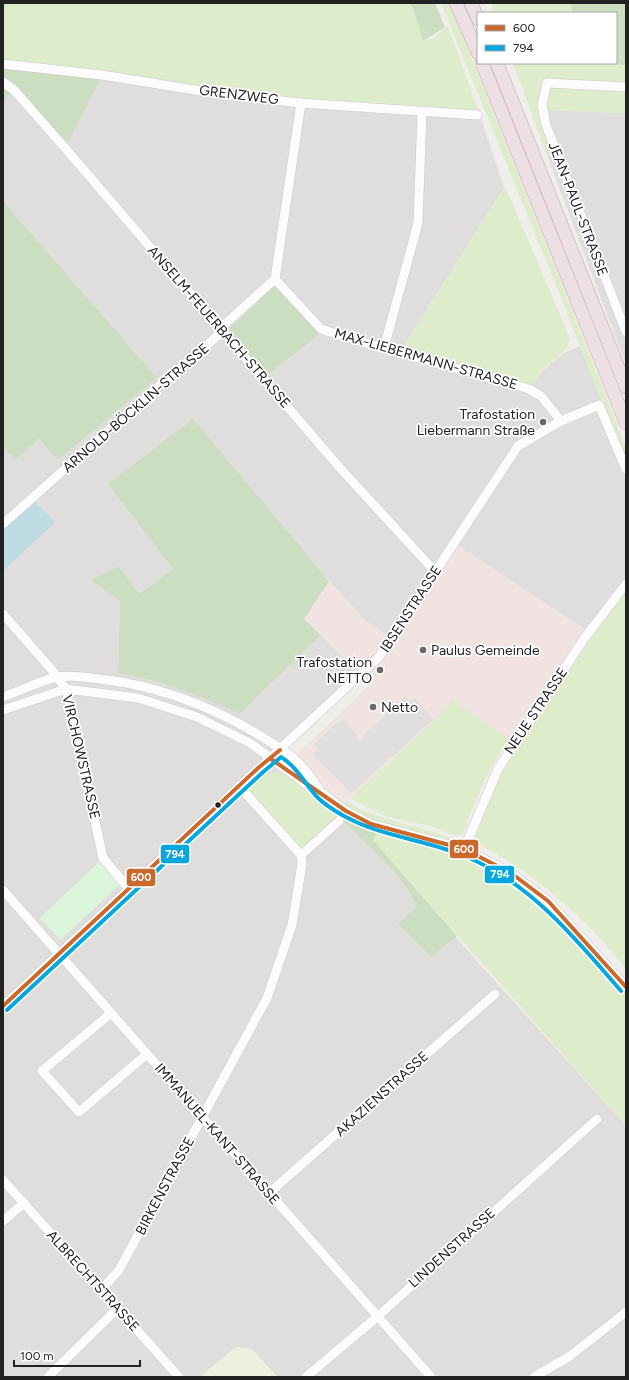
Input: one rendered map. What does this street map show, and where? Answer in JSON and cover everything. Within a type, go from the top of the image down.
[{"type":"highway","points":[[456,3],[477,51]]},
{"type":"highway","points":[[471,3],[477,17]]},
{"type":"highway","points":[[482,64],[626,423]]},
{"type":"highway","points":[[497,64],[626,387]]},
{"type":"street","name":"GRENZWEG","points":[[3,64],[102,75],[226,95],[301,103],[477,115]]},
{"type":"street","name":"ANSELM-FEUERBACH-STRASSE","points":[[3,82],[14,90],[65,148],[224,331],[340,468],[436,571]]},
{"type":"street","name":"JEAN-PAUL-STRASSE","points":[[626,87],[547,83],[542,105],[546,125],[626,332]]},
{"type":"street","points":[[275,279],[301,103]]},
{"type":"street","points":[[384,348],[418,224],[422,112]]},
{"type":"street","name":"ARNOLD-BÖCKLIN-STRASSE","points":[[3,524],[123,417],[224,331],[225,324],[275,279]]},
{"type":"street","name":"MAX-LIEBERMANN-STRASSE","points":[[275,279],[321,328],[348,338],[529,389],[541,396],[560,421]]},
{"type":"street","name":"IBSENSTRASSE","points":[[3,1006],[379,657],[518,446],[560,421],[599,405],[626,469]]},
{"type":"street","name":"NEUE STRASSE","points":[[464,849],[498,769],[584,640],[626,584]]},
{"type":"street","name":"VIRCHOWSTRASSE","points":[[3,614],[58,677],[66,689],[104,858],[129,889]]},
{"type":"street","points":[[3,697],[58,677],[82,677],[131,684],[181,698],[238,723],[280,750],[289,754],[313,780],[321,792]]},
{"type":"street","points":[[3,710],[66,689],[110,693],[166,705],[224,729],[250,743],[305,783],[321,792],[346,810],[371,824],[464,849],[511,873],[548,901],[626,988]]},
{"type":"street","points":[[239,786],[301,855],[339,821]]},
{"type":"street","name":"BIRKENSTRASSE","points":[[102,1290],[119,1270],[267,998],[277,973],[292,925],[302,864],[301,855]]},
{"type":"street","name":"IMMANUEL-KANT-STRASSE","points":[[3,890],[430,1377]]},
{"type":"street","name":"AKAZIENSTRASSE","points":[[269,1193],[495,994]]},
{"type":"street","points":[[111,1012],[42,1071],[79,1112],[147,1054]]},
{"type":"street","name":"LINDENSTRASSE","points":[[306,1377],[377,1317],[597,1118]]},
{"type":"street","name":"ALBRECHTSTRASSE","points":[[3,1180],[179,1377]]},
{"type":"street","points":[[3,1221],[24,1203]]},
{"type":"street","points":[[48,1377],[118,1308]]},
{"type":"street","points":[[534,1377],[570,1356],[626,1312]]},
{"type":"shaded area","points":[[102,75],[477,115],[481,118],[504,188],[403,347],[532,387],[542,371],[564,353],[581,346],[626,465],[626,592],[593,635],[454,543],[391,637],[365,621],[281,526],[109,485],[173,569],[139,594],[120,601],[118,673],[135,676],[200,695],[239,714],[321,635],[358,671],[264,759],[347,817],[626,1126],[626,1377],[277,1377],[252,1349],[237,1347],[200,1377],[3,1377],[3,446],[15,460],[39,439],[58,460],[157,378],[3,201],[3,100],[14,90]]},
{"type":"shaded area","points":[[549,110],[626,113],[626,365],[547,155]]},
{"type":"shaded area","points":[[454,543],[593,635],[518,746],[452,700],[436,719],[336,810],[280,770],[371,684],[304,619],[329,581],[365,621],[394,639]]},
{"type":"shaded area","points":[[405,696],[410,702],[414,698],[434,719],[351,793],[313,754],[318,749],[314,745],[342,718],[358,735],[357,741],[362,741],[363,736]]},
{"type":"green space","points":[[3,3],[408,3],[412,6],[423,41],[433,38],[448,26],[481,118],[477,115],[301,103],[3,64]]},
{"type":"green space","points":[[408,3],[435,3],[445,27],[423,41],[412,6]]},
{"type":"green space","points":[[441,3],[448,3],[474,64],[626,447],[626,465],[558,290]]},
{"type":"green space","points":[[491,3],[570,3],[573,12],[495,12]]},
{"type":"green space","points":[[570,3],[626,3],[626,65],[612,64],[617,64],[617,12],[573,12]]},
{"type":"green space","points":[[3,64],[102,75],[65,148],[14,91],[3,100]]},
{"type":"green space","points":[[513,64],[626,65],[626,113],[549,110],[547,155]]},
{"type":"green space","points":[[504,188],[506,188],[570,338],[566,349],[542,371],[532,388],[403,347]]},
{"type":"green space","points":[[3,201],[157,378],[58,460],[39,439],[15,460],[3,446]]},
{"type":"green space","points":[[277,283],[322,332],[267,375],[229,330]]},
{"type":"green space","points":[[193,419],[329,581],[304,619],[321,635],[239,714],[180,689],[150,680],[118,673],[120,601],[91,580],[119,566],[139,594],[173,569],[108,484]]},
{"type":"green space","points":[[626,592],[626,969],[594,932],[571,909],[532,877],[505,859],[475,842],[475,837],[501,771],[593,635]]},
{"type":"green space","points":[[452,700],[508,739],[483,783],[462,835],[457,836],[430,826],[382,815],[350,798],[436,719]]},
{"type":"green space","points":[[280,771],[342,814],[304,849],[301,850],[248,791],[264,776]]},
{"type":"green space","points":[[346,801],[387,819],[431,831],[459,841],[407,831],[373,820],[343,804]]},
{"type":"green space","points":[[347,817],[378,832],[373,840],[457,936],[431,957],[398,924],[417,907],[411,895],[385,861],[344,822]]},
{"type":"green space","points":[[378,832],[461,853],[510,879],[552,913],[571,932],[626,994],[626,1126],[373,840]]},
{"type":"green space","points":[[103,858],[123,882],[60,940],[40,918]]},
{"type":"green space","points":[[236,1347],[252,1349],[277,1377],[200,1377]]},
{"type":"water","points":[[32,499],[55,522],[3,571],[3,524]]},
{"type":"transit line","name":"600","points":[[3,1006],[258,768],[280,750]]},
{"type":"transit line","name":"794","points":[[7,1010],[281,757],[292,766],[320,800],[344,816],[373,829],[462,855],[486,866],[509,880],[530,895],[549,913],[586,951],[621,991]]},
{"type":"transit line","name":"600","points":[[271,759],[346,811],[371,824],[464,849],[511,873],[548,901],[626,987]]},
{"type":"place","name":"Trafostation Liebermann Straße","points":[[543,422]]},
{"type":"place","name":"Paulus Gemeinde","points":[[423,650]]},
{"type":"place","name":"Trafostation NETTO","points":[[380,670]]},
{"type":"place","name":"Netto","points":[[373,707]]}]
